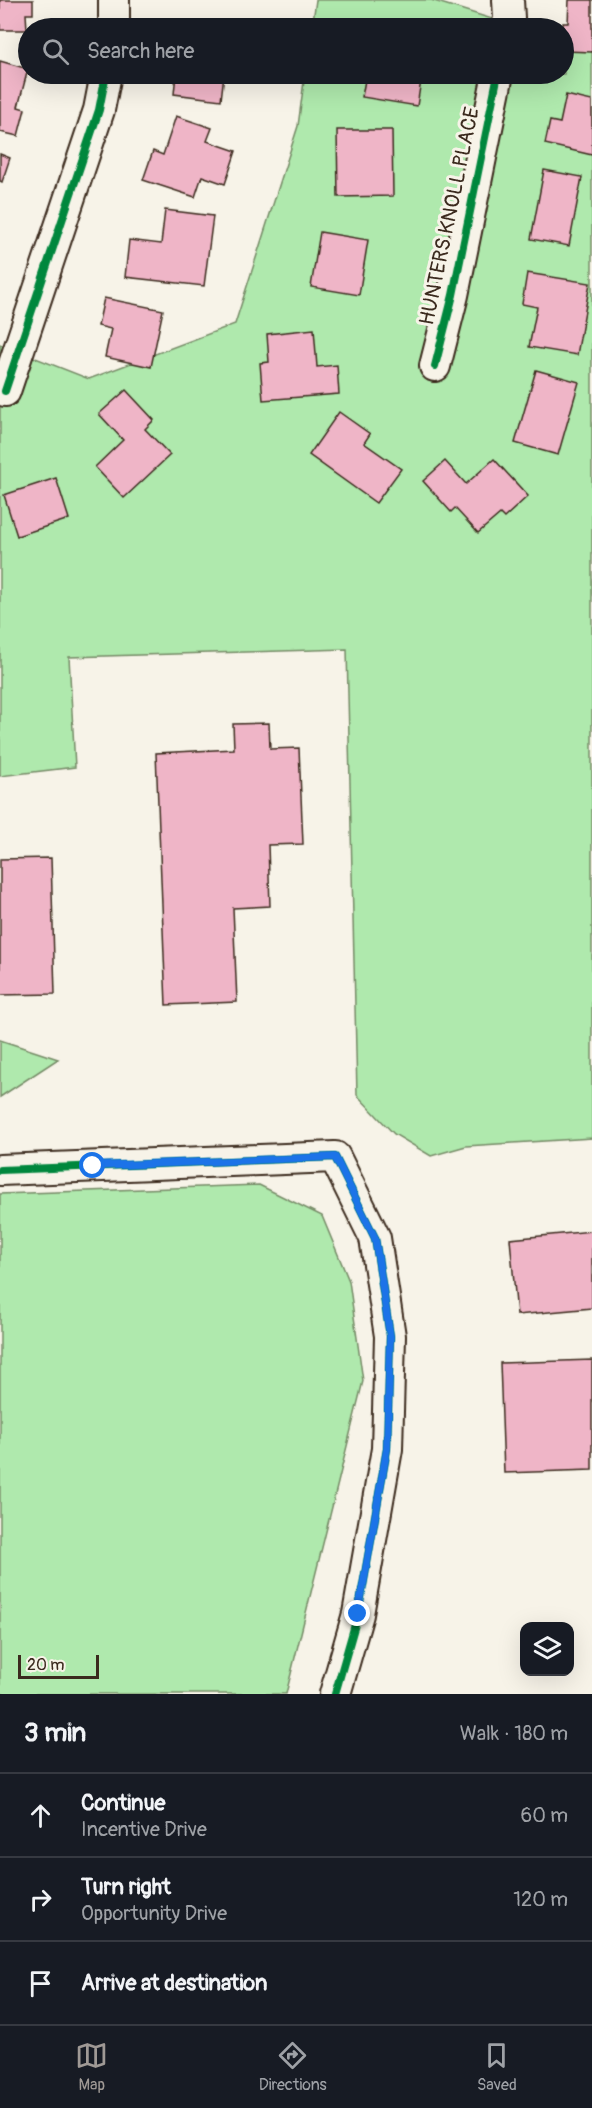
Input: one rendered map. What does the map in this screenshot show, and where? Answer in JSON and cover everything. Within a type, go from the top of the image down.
[{"type":"street","points":[[114,0],[114,18]]},
{"type":"street","points":[[508,0],[509,18]]},
{"type":"street","points":[[5,391],[99,110],[104,84]]},
{"type":"street","name":"HUNTERS KNOLL PLACE","points":[[435,366],[453,295],[496,84]]},
{"type":"street","points":[[0,1170],[335,1157],[375,1238],[390,1336],[387,1449],[358,1614],[335,1694]]},
{"type":"green space","points":[[316,0],[431,0],[489,18],[313,18]]},
{"type":"green space","points":[[574,45],[592,51],[592,1138],[466,1146],[431,1156],[394,1134],[357,1095],[347,649],[69,657],[75,767],[0,776],[0,344],[89,379],[235,324],[298,126],[304,84],[574,84]]},
{"type":"green space","points":[[0,1040],[58,1059],[0,1097]]},
{"type":"green space","points":[[259,1185],[322,1216],[349,1281],[363,1381],[286,1694],[0,1694],[0,1194]]},
{"type":"building","points":[[0,0],[33,0],[33,14],[26,14],[26,18],[18,18],[18,30],[0,30]]},
{"type":"building","points":[[569,0],[592,0],[592,52],[574,51],[574,18],[568,18]]},
{"type":"building","points":[[0,61],[18,66],[18,84],[24,84],[18,107],[25,109],[18,136],[0,132]]},
{"type":"building","points":[[175,84],[223,84],[221,100],[174,94]]},
{"type":"building","points":[[364,84],[420,84],[417,106],[362,97]]},
{"type":"building","points":[[566,95],[592,101],[592,155],[545,144],[550,121],[560,123]]},
{"type":"building","points":[[176,116],[212,128],[207,141],[236,151],[225,184],[202,176],[195,197],[143,180],[153,151],[163,155]]},
{"type":"building","points":[[337,130],[392,130],[393,196],[338,197]]},
{"type":"building","points":[[0,154],[10,158],[2,182],[0,181]]},
{"type":"building","points":[[544,170],[582,177],[569,246],[531,239]]},
{"type":"building","points":[[165,210],[213,216],[204,286],[125,277],[129,240],[161,244]]},
{"type":"building","points":[[320,232],[368,240],[359,295],[311,287]]},
{"type":"building","points":[[527,273],[590,283],[577,355],[529,347],[537,307],[522,304]]},
{"type":"building","points":[[104,298],[163,310],[151,367],[105,357],[111,329],[98,326]]},
{"type":"building","points":[[314,329],[317,367],[337,365],[339,394],[263,400],[260,363],[269,362],[267,334]]},
{"type":"building","points":[[536,370],[579,382],[558,455],[515,443]]},
{"type":"building","points":[[126,390],[154,420],[145,429],[170,455],[124,498],[95,467],[123,440],[99,414]]},
{"type":"building","points":[[339,412],[370,434],[364,443],[401,469],[376,503],[309,455]]},
{"type":"building","points":[[494,459],[528,496],[504,518],[500,514],[478,533],[455,508],[451,512],[423,481],[445,461],[466,484]]},
{"type":"building","points":[[56,478],[69,519],[17,536],[4,495]]},
{"type":"building","points":[[269,723],[270,749],[299,748],[303,844],[268,845],[270,906],[233,908],[237,1002],[166,1005],[156,753],[234,749],[233,724]]},
{"type":"building","points":[[51,858],[55,994],[0,995],[0,859]]},
{"type":"building","points":[[592,1231],[592,1308],[517,1315],[510,1239]]},
{"type":"building","points":[[592,1360],[592,1470],[504,1473],[500,1363]]},
{"type":"cycle path","points":[[5,391],[99,110],[104,84]]},
{"type":"cycle path","points":[[435,366],[453,295],[496,84]]},
{"type":"cycle path","points":[[0,1170],[335,1157],[375,1238],[390,1336],[387,1449],[358,1614],[335,1694]]},
{"type":"route","points":[[93,1166],[335,1157],[375,1238],[390,1336],[387,1449],[358,1614]]}]
